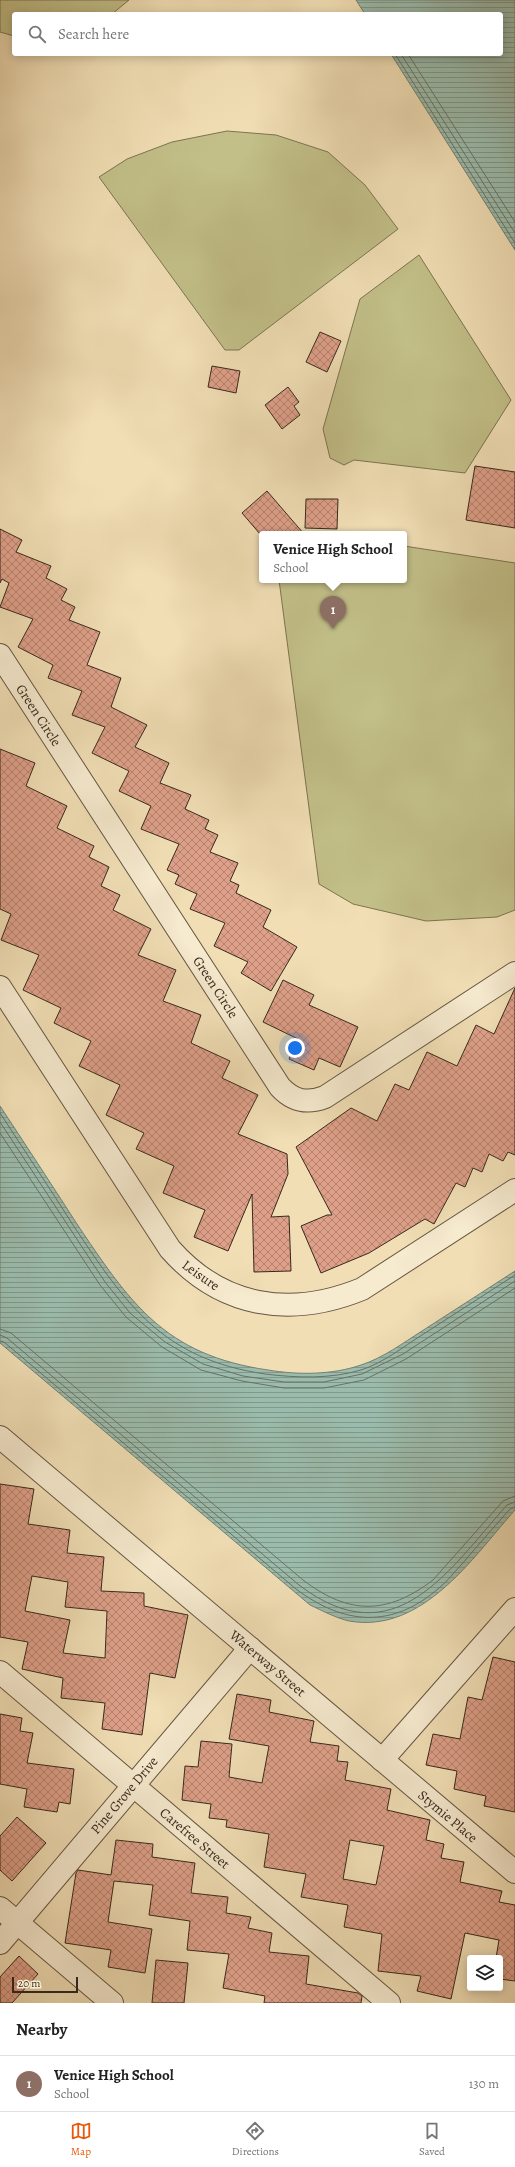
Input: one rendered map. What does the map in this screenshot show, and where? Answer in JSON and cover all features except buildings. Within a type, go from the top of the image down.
[{"type":"street","name":"Green Circle","points":[[0,655],[287,1095],[300,1101],[314,1101],[325,1097],[515,973]]},
{"type":"street","name":"Leisure","points":[[0,987],[170,1249],[182,1263],[198,1276],[219,1289],[238,1297],[262,1303],[287,1306],[315,1304],[341,1298],[362,1289],[515,1190]]},
{"type":"street","name":"Waterway Street","points":[[0,1437],[382,1760]]},
{"type":"street","points":[[382,1760],[515,1609]]},
{"type":"street","name":"Pine Grove Drive","points":[[0,1943],[250,1648]]},
{"type":"street","name":"Carefree Street","points":[[0,1672],[389,2003]]},
{"type":"street","name":"Stymie Place","points":[[382,1760],[515,1872]]},
{"type":"street","points":[[0,1908],[112,2003]]},
{"type":"shaded area","points":[[0,0],[129,0],[114,12],[12,12],[12,35],[0,32]]},
{"type":"shaded area","points":[[227,131],[276,135],[328,152],[365,185],[398,229],[239,350],[225,350],[99,177],[127,159],[172,142]]},
{"type":"shaded area","points":[[419,255],[511,400],[465,473],[354,460],[344,465],[330,458],[323,429],[360,299]]},
{"type":"shaded area","points":[[407,546],[515,563],[515,910],[497,917],[426,921],[353,904],[319,884],[279,583],[407,583]]},
{"type":"water","points":[[356,0],[515,0],[515,250],[392,56],[503,56],[503,12],[364,12]]},
{"type":"water","points":[[0,1106],[75,1221],[114,1277],[133,1300],[153,1321],[176,1338],[202,1352],[232,1363],[291,1373],[338,1371],[361,1365],[393,1350],[515,1271],[515,1510],[464,1569],[444,1588],[423,1604],[400,1616],[376,1622],[349,1621],[310,1605],[0,1343]]},
{"type":"place","name":"Venice High School","points":[[333,629]]}]
